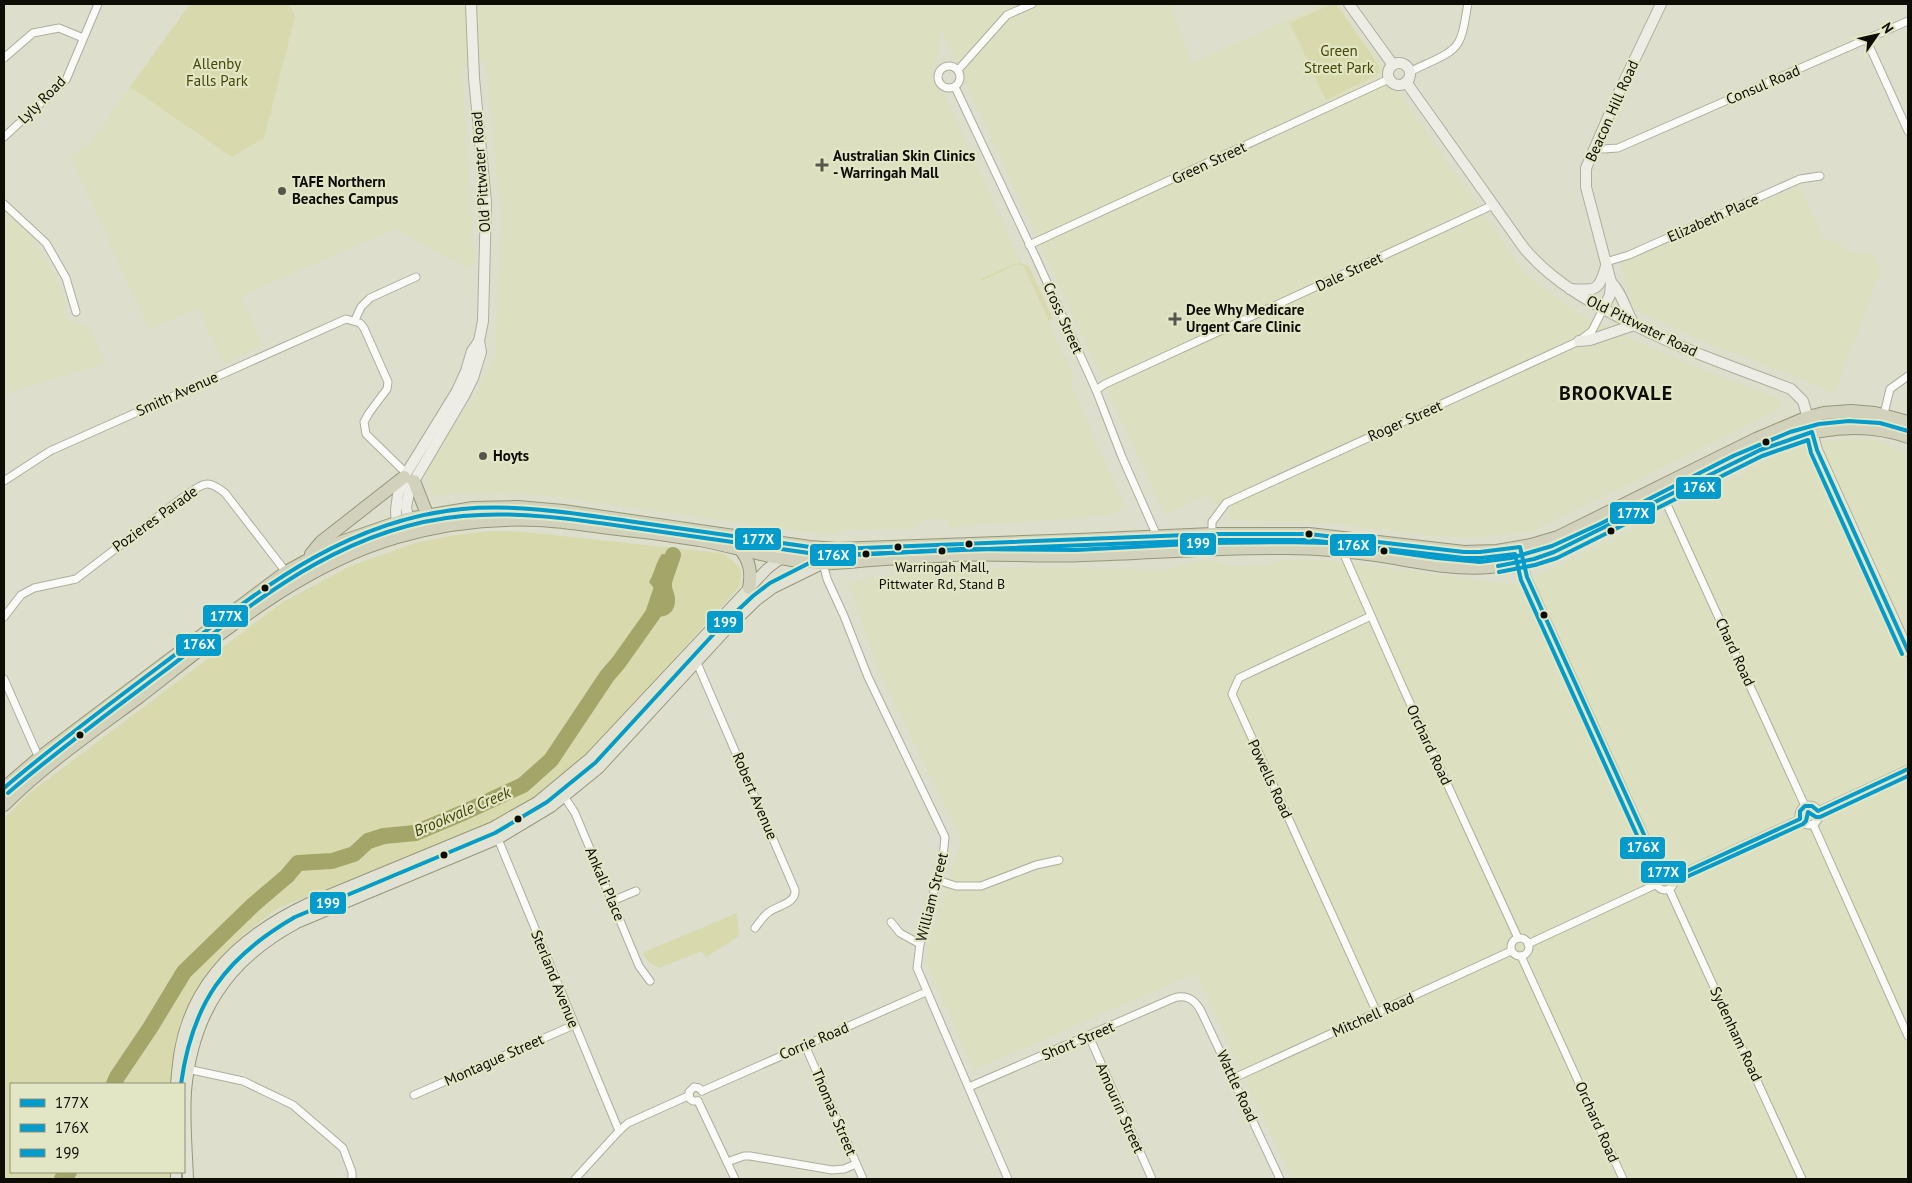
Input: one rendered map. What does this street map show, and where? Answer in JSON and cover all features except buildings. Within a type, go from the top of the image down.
[{"type":"highway","points":[[4,805],[42,763],[286,572],[342,542],[402,520],[427,514],[473,508],[537,508],[810,547],[837,549],[1212,534],[1309,534],[1464,552],[1480,552],[1520,547],[1558,537],[1756,439],[1808,417],[1824,413],[1865,412],[1908,422]]},
{"type":"highway","points":[[4,788],[42,763],[297,580],[341,558],[405,535],[448,526],[537,520],[642,531],[696,540],[779,559],[823,563],[960,555],[1076,556],[1232,548],[1314,548],[1342,550],[1464,567],[1492,567],[1523,561],[1564,548],[1760,450],[1812,432],[1838,428],[1880,430],[1908,437]]},
{"type":"highway","points":[[304,561],[321,542],[408,477],[427,514]]},
{"type":"highway","name":"Cross Street","points":[[1157,536],[1163,552]]},
{"type":"highway","points":[[740,549],[746,556],[751,570],[749,588]]},
{"type":"main road","points":[[176,1083],[180,1050],[189,1019],[206,985],[232,952],[250,937],[287,913],[493,827],[517,814],[558,787],[590,758],[691,649],[779,559],[794,551],[810,547]]},
{"type":"main road","points":[[188,1179],[186,1111],[189,1069],[196,1039],[214,998],[239,965],[279,932],[305,919],[498,839],[530,822],[565,797],[599,768],[757,600],[773,588],[823,563]]},
{"type":"street","name":"Lyly Road","points":[[4,137],[66,80],[98,4]]},
{"type":"street","name":"Old Pittwater Road","points":[[405,535],[398,495],[408,477],[464,396],[473,378],[481,352],[478,340],[483,321],[486,202],[474,78],[471,4]]},
{"type":"street","points":[[958,70],[1007,14],[1032,4]]},
{"type":"street","points":[[1349,4],[1393,65]]},
{"type":"street","points":[[1410,72],[1457,45],[1468,4]]},
{"type":"street","name":"Beacon Hill Road","points":[[1603,309],[1610,295],[1611,282],[1585,178],[1588,160],[1661,4]]},
{"type":"street","name":"Consul Road","points":[[1595,146],[1603,149],[1618,148],[1908,21]]},
{"type":"street","points":[[4,58],[33,33],[59,28],[83,38]]},
{"type":"street","points":[[1867,40],[1908,131]]},
{"type":"street","points":[[1403,64],[1410,72],[1406,82],[1397,85],[1389,79],[1388,71],[1393,65],[1403,64]]},
{"type":"street","points":[[947,66],[955,67],[958,70],[961,79],[955,87],[942,86],[938,79],[942,68],[947,66]]},
{"type":"street","name":"Green Street","points":[[1029,245],[1389,79]]},
{"type":"street","name":"Old Pittwater Road","points":[[1406,82],[1531,256],[1567,288],[1634,325],[1680,346],[1791,389],[1801,398],[1817,450],[1908,651]]},
{"type":"street","name":"Cross Street","points":[[955,87],[1096,390],[1122,457],[1157,536]]},
{"type":"street","name":"Elizabeth Place","points":[[1606,262],[1629,255],[1800,179],[1820,176]]},
{"type":"street","points":[[4,204],[46,243],[66,278],[76,312]]},
{"type":"street","name":"Dale Street","points":[[1096,390],[1104,384],[1494,205]]},
{"type":"street","points":[[1567,288],[1586,290],[1598,286],[1602,280],[1606,262]]},
{"type":"street","points":[[408,477],[366,434],[364,422],[387,389],[388,382],[364,328],[360,322],[355,320],[361,307],[370,298],[416,277]]},
{"type":"street","points":[[1579,341],[1590,340],[1634,325],[1618,289],[1611,282]]},
{"type":"street","name":"Roger Street","points":[[1212,534],[1212,522],[1222,506],[1232,500],[1579,341],[1592,331],[1603,309]]},
{"type":"street","name":"Smith Avenue","points":[[4,481],[58,447],[346,318],[355,320]]},
{"type":"street","points":[[1880,430],[1890,389],[1908,376]]},
{"type":"street","name":"Pozieres Parade","points":[[4,617],[21,594],[34,588],[76,579],[186,494],[205,483],[214,484],[225,492],[286,572]]},
{"type":"street","name":"Chard Road","points":[[1664,498],[1805,806]]},
{"type":"street","points":[[1520,547],[1529,581],[1661,872]]},
{"type":"street","name":"Orchard Road","points":[[1342,550],[1518,938]]},
{"type":"street","name":"William Street","points":[[823,563],[828,580],[868,677],[942,830],[945,844],[920,944],[917,968],[1008,1179]]},
{"type":"street","name":"Powells Road","points":[[1371,616],[1239,678],[1232,694],[1377,1013]]},
{"type":"street","name":"Robert Avenue","points":[[691,649],[698,661],[795,890],[792,900],[768,913],[755,928]]},
{"type":"street","points":[[4,679],[42,763]]},
{"type":"street","points":[[1818,811],[1908,770]]},
{"type":"street","name":"Ankali Place","points":[[558,787],[575,813],[639,966],[650,981]]},
{"type":"street","points":[[1800,819],[1800,811],[1805,806],[1812,806],[1818,811]]},
{"type":"street","points":[[1800,819],[1806,824],[1813,824],[1818,819],[1818,811]]},
{"type":"street","points":[[1674,877],[1800,819]]},
{"type":"street","points":[[1813,824],[1908,1036]]},
{"type":"street","name":"Sterland Avenue","points":[[493,827],[619,1131]]},
{"type":"street","points":[[937,880],[956,886],[981,886],[1036,866],[1059,860]]},
{"type":"street","points":[[1661,872],[1668,872],[1674,877]]},
{"type":"street","points":[[1661,872],[1656,878],[1657,884],[1662,890],[1669,889],[1674,885],[1674,877]]},
{"type":"street","points":[[1528,944],[1657,884]]},
{"type":"street","name":"Sydenham Road","points":[[1669,889],[1802,1179]]},
{"type":"street","points":[[612,901],[636,891]]},
{"type":"street","points":[[891,922],[900,932],[920,944]]},
{"type":"street","points":[[1518,938],[1524,939],[1528,944],[1528,952],[1521,956],[1516,956],[1512,951],[1512,944],[1518,938]]},
{"type":"street","name":"Mitchell Road","points":[[1234,1078],[1512,951]]},
{"type":"street","name":"Orchard Road","points":[[1521,956],[1622,1179]]},
{"type":"street","name":"Corrie Road","points":[[702,1091],[926,992]]},
{"type":"street","name":"Short Street","points":[[969,1088],[1174,998],[1180,996],[1188,997]]},
{"type":"street","name":"Wattle Road","points":[[1188,997],[1199,1006],[1280,1179]]},
{"type":"street","name":"Montague Street","points":[[414,1095],[574,1025]]},
{"type":"street","name":"Amourin Street","points":[[1089,1036],[1152,1179]]},
{"type":"street","name":"Thomas Street","points":[[805,1045],[863,1179]]},
{"type":"street","points":[[178,1067],[243,1081],[293,1105],[343,1148],[352,1172],[352,1179]]},
{"type":"street","points":[[575,1179],[619,1131],[631,1121],[688,1096],[693,1088],[698,1088],[702,1091],[702,1097],[698,1101]]},
{"type":"street","points":[[688,1096],[693,1101],[698,1101]]},
{"type":"street","points":[[698,1101],[735,1179]]},
{"type":"street","points":[[727,1162],[744,1156],[750,1156],[832,1170],[844,1169],[856,1164]]},
{"type":"shaded area","points":[[289,4],[1171,4],[1192,63],[1323,4],[1338,4],[1523,271],[1573,311],[1635,341],[1778,398],[1781,402],[1779,408],[1770,414],[1534,531],[1469,538],[1408,534],[1348,525],[1232,520],[1205,496],[1165,515],[941,29],[937,59],[932,76],[939,92],[944,94],[1075,379],[1070,382],[1124,505],[1115,515],[949,527],[948,519],[929,519],[918,524],[918,529],[843,530],[842,534],[833,534],[802,532],[543,495],[502,493],[432,495],[426,475],[432,457],[473,399],[496,354],[501,213],[485,58],[462,68],[475,267],[470,265],[470,270],[395,229],[241,296],[263,346],[223,364],[198,308],[149,330],[71,157],[89,143],[130,87],[136,90],[295,17]]},
{"type":"shaded area","points":[[1800,186],[1823,238],[1841,243],[1845,251],[1874,254],[1881,270],[1835,393],[1694,337],[1631,308],[1621,262]]},
{"type":"shaded area","points":[[4,210],[32,238],[55,275],[64,297],[66,318],[75,323],[88,325],[106,363],[4,395]]},
{"type":"shaded area","points":[[1867,438],[1908,453],[1908,668],[1902,671],[1908,685],[1908,1179],[1292,1179],[1196,973],[974,1070],[925,959],[961,840],[876,664],[849,585],[851,581],[933,570],[1029,567],[1150,570],[1172,569],[1197,561],[1211,561],[1231,566],[1267,565],[1285,560],[1325,560],[1517,585],[1658,517],[1796,445]]},
{"type":"shaded area","points":[[662,554],[678,556],[679,560],[672,584],[675,604],[671,612],[658,617],[648,615],[657,592],[649,582]]},
{"type":"green space","name":"Allenby Falls Park","points":[[190,4],[289,4],[295,17],[264,138],[232,157],[130,87]]},
{"type":"green space","name":"Green Street Park","points":[[1332,4],[1336,4],[1375,60],[1379,72],[1375,76],[1326,100],[1290,23]]},
{"type":"green space","points":[[1021,263],[1028,266],[1031,271],[1053,319],[1049,321],[1024,267],[1017,264],[981,281],[981,279],[1014,264]]},
{"type":"green space","points":[[491,531],[524,532],[722,553],[739,567],[741,576],[738,588],[586,756],[535,798],[495,822],[278,908],[244,934],[213,965],[186,1010],[171,1083],[10,1083],[10,1173],[172,1173],[172,1179],[4,1179],[4,819],[27,795],[283,602],[350,566],[418,542]]},
{"type":"green space","points":[[737,913],[739,936],[706,957],[702,951],[659,968],[650,963],[642,953]]},
{"type":"waterway","name":"Brookvale Creek","points":[[114,1083],[184,972],[253,905],[287,876],[298,863],[332,861],[354,854],[368,841],[384,836],[415,833],[523,785],[551,760],[607,676],[653,614],[673,555]]},
{"type":"waterway","name":"Brookvale Creek","points":[[62,1179],[68,1173]]},
{"type":"transit line","name":"199","points":[[181,1083],[193,1030],[203,1007],[215,986],[249,949],[295,917],[495,833],[547,802],[595,763],[721,626],[753,596],[770,583],[821,557],[960,549],[1076,550],[1209,543],[1284,542],[1330,543],[1480,562],[1511,558],[1552,546],[1600,524],[1733,456],[1790,432],[1819,424],[1849,421],[1880,423],[1908,431]]},
{"type":"transit line","name":"177X","points":[[1498,566],[1534,559],[1554,552],[1760,450],[1812,432],[1817,450],[1908,651]]},
{"type":"transit line","name":"176X","points":[[1499,572],[1535,565],[1557,558],[1762,456],[1808,440],[1811,453],[1902,654]]},
{"type":"transit line","name":"177X","points":[[4,788],[42,756],[230,613],[300,565],[338,545],[377,529],[418,516],[462,509],[483,508],[524,508],[566,512],[810,547],[837,549],[1212,534],[1309,534],[1464,552],[1520,547],[1527,577],[1661,872],[1671,873],[1674,877],[1800,819],[1800,811],[1805,806],[1812,806],[1818,811],[1908,769]]},
{"type":"transit line","name":"176X","points":[[8,793],[46,761],[232,619],[267,594],[339,551],[378,535],[419,523],[463,516],[504,514],[607,524],[809,553],[837,555],[1212,540],[1309,540],[1464,558],[1515,554],[1521,580],[1655,875],[1673,883],[1803,824],[1806,821],[1808,812],[1816,817],[1820,817],[1908,776]]},
{"type":"place","name":"Australian Skin Clinics - Warringah Mall","points":[[822,165]]},
{"type":"place","name":"TAFE Northern Beaches Campus","points":[[282,191]]},
{"type":"place","name":"Dee Why Medicare Urgent Care Clinic","points":[[1175,319]]},
{"type":"place","name":"Hoyts","points":[[483,456]]},
{"type":"place","name":"Warringah Mall, Pittwater Rd, Stand B","points":[[942,551]]},
{"type":"district","name":"BROOKVALE","points":[[1616,393]]}]
